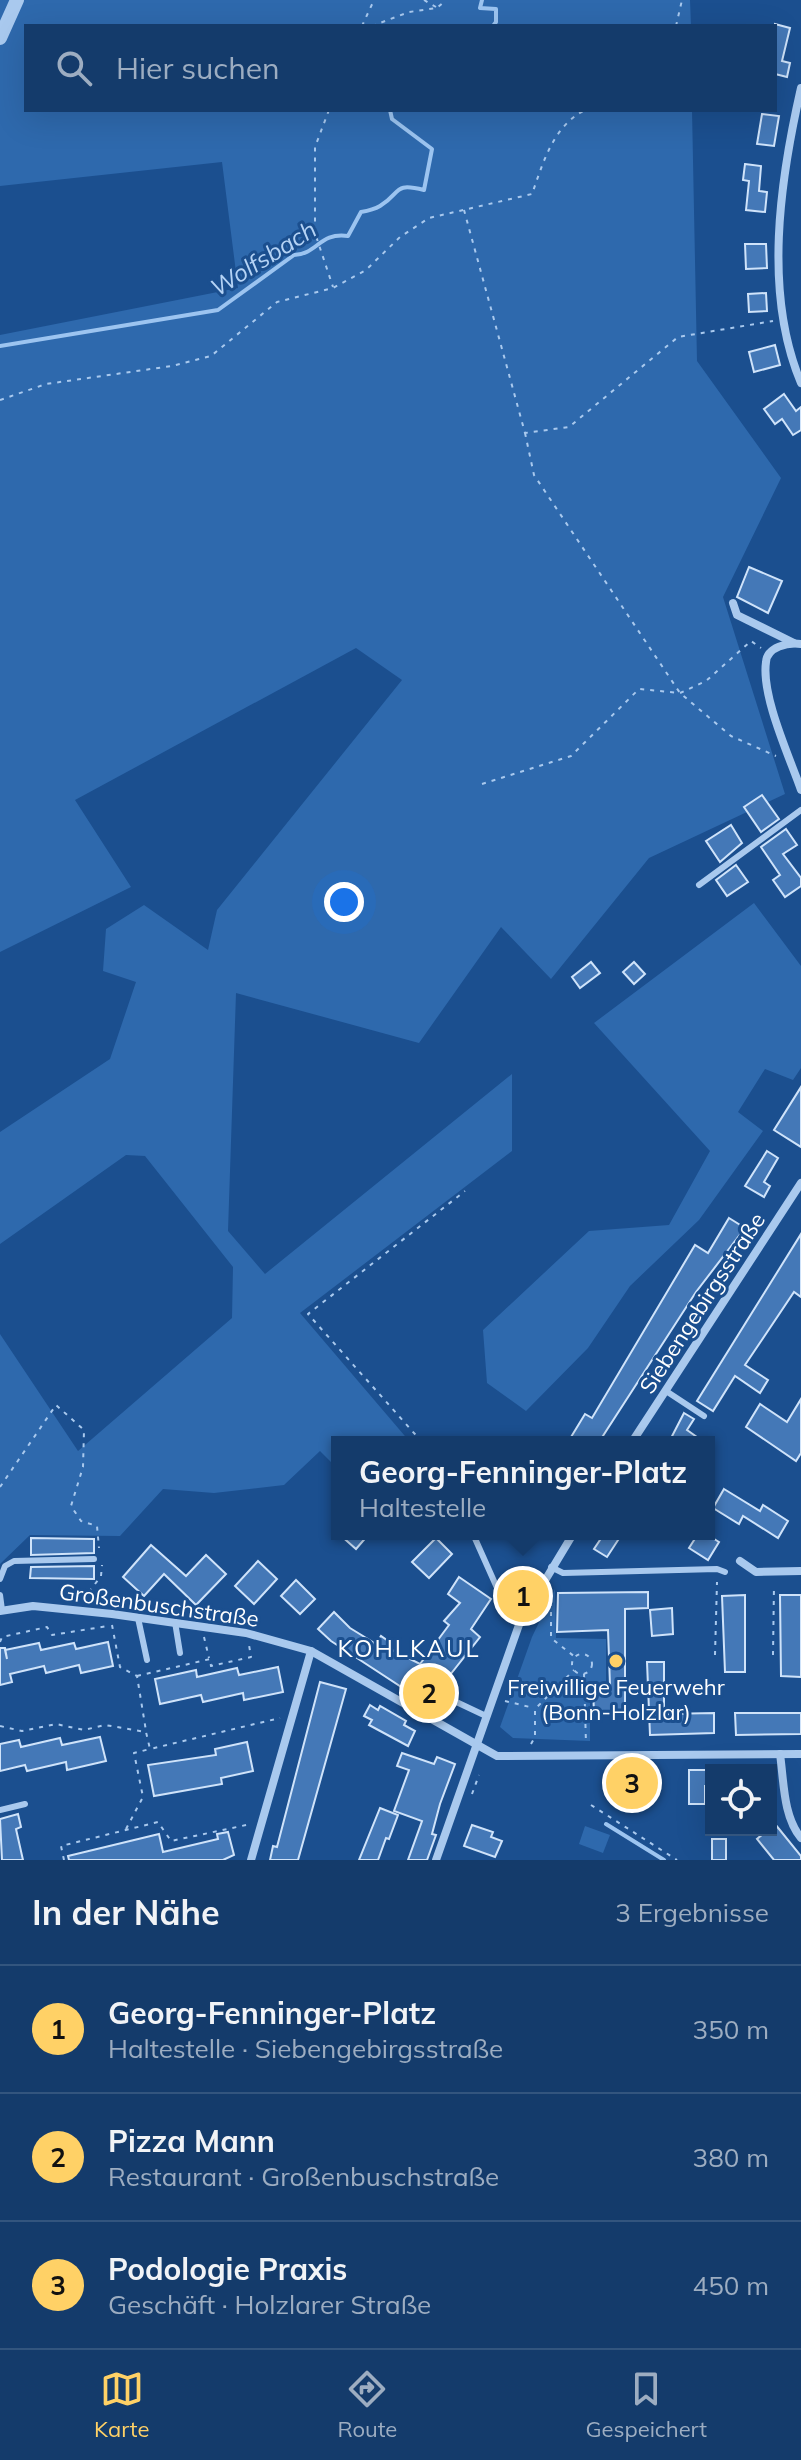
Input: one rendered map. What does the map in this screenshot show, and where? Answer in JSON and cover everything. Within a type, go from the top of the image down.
[{"type":"street","points":[[0,38],[17,0]]},
{"type":"street","points":[[801,88],[780,235],[781,320],[801,383]]},
{"type":"street","points":[[733,603],[737,615],[797,644]]},
{"type":"street","points":[[797,644],[768,653],[765,664],[770,694],[801,790]]},
{"type":"street","name":"Siebengebirgsstraße","points":[[636,1436],[801,1183]]},
{"type":"street","points":[[436,1860],[520,1622],[569,1540]]},
{"type":"street","points":[[740,1561],[756,1572],[801,1571]]},
{"type":"street","name":"Großenbuschstraße","points":[[1,1611],[33,1606],[75,1609],[246,1633],[311,1651],[461,1735],[476,1748]]},
{"type":"street","points":[[251,1860],[311,1651]]},
{"type":"street","points":[[476,1748],[497,1756],[801,1754]]},
{"type":"street","points":[[780,1754],[788,1811],[793,1828],[801,1838]]},
{"type":"lane","points":[[699,885],[801,810]]},
{"type":"lane","points":[[666,1391],[704,1416]]},
{"type":"lane","points":[[476,1540],[506,1608],[520,1622]]},
{"type":"lane","points":[[0,1579],[5,1566],[14,1561],[94,1559]]},
{"type":"lane","points":[[551,1567],[563,1573],[721,1570]]},
{"type":"lane","points":[[0,1595],[1,1611]]},
{"type":"lane","points":[[138,1618],[147,1660]]},
{"type":"lane","points":[[175,1622],[180,1653]]},
{"type":"lane","points":[[450,1699],[486,1716]]},
{"type":"lane","points":[[0,1810],[25,1804]]},
{"type":"path","points":[[363,24],[374,0]]},
{"type":"path","points":[[424,0],[437,8]]},
{"type":"path","points":[[377,24],[409,12],[437,8],[446,0]]},
{"type":"path","points":[[676,24],[682,0]]},
{"type":"path","points":[[328,112],[315,147],[315,233],[330,271],[333,288]]},
{"type":"path","points":[[0,400],[46,384],[172,366],[211,356],[277,302],[333,288],[366,270],[400,237],[429,218],[532,194],[547,150],[572,116],[581,112]]},
{"type":"path","points":[[464,209],[534,475],[680,693],[731,736],[792,763]]},
{"type":"path","points":[[525,433],[569,427],[678,337],[781,320]]},
{"type":"path","points":[[482,784],[571,756],[639,689],[680,693],[706,681],[751,641],[768,653]]},
{"type":"path","points":[[417,1436],[308,1314],[465,1191]]},
{"type":"path","points":[[0,1487],[56,1405],[84,1430],[83,1467],[71,1506],[81,1521],[97,1526],[101,1548]]},
{"type":"path","points":[[75,1609],[101,1576],[102,1562]]},
{"type":"path","points":[[551,1567],[551,1638],[575,1657]]},
{"type":"path","points":[[715,1655],[721,1570]]},
{"type":"path","points":[[773,1655],[774,1571]]},
{"type":"path","points":[[112,1614],[120,1667],[137,1676],[210,1659]]},
{"type":"path","points":[[0,1642],[2,1637],[47,1627],[52,1635],[112,1625]]},
{"type":"path","points":[[202,1626],[211,1666],[251,1657],[246,1633]]},
{"type":"path","points":[[574,1670],[584,1674],[590,1671],[593,1661],[585,1654],[575,1657]]},
{"type":"path","points":[[529,1748],[535,1737],[535,1709],[574,1670],[575,1657]]},
{"type":"path","points":[[584,1674],[586,1757]]},
{"type":"path","points":[[137,1676],[150,1749]]},
{"type":"path","points":[[501,1712],[503,1701],[535,1709]]},
{"type":"path","points":[[126,1830],[143,1797],[134,1753],[293,1715]]},
{"type":"path","points":[[0,1726],[22,1731],[56,1724],[84,1730],[105,1725],[146,1732]]},
{"type":"path","points":[[472,1794],[478,1774]]},
{"type":"path","points":[[591,1805],[677,1860]]},
{"type":"path","points":[[64,1860],[61,1846],[158,1822],[171,1841],[261,1822]]},
{"type":"shaded area","points":[[0,0],[690,0],[691,24],[24,24],[24,112],[692,112],[697,361],[781,478],[723,597],[785,794],[649,858],[551,979],[501,927],[419,1043],[236,993],[228,1231],[265,1274],[512,1074],[512,1151],[300,1313],[405,1436],[331,1436],[331,1462],[320,1451],[284,1485],[214,1493],[163,1489],[120,1536],[30,1535],[0,1564],[0,1334],[78,1451],[232,1318],[233,1267],[145,1156],[126,1155],[0,1244],[0,1132],[110,1059],[136,982],[103,971],[106,929],[144,905],[208,950],[217,910],[402,680],[356,648],[75,800],[131,887],[0,952],[0,335],[238,288],[222,162],[0,186]]},
{"type":"shaded area","points":[[754,903],[801,966],[801,1068],[793,1080],[765,1069],[738,1112],[763,1131],[699,1220],[630,1286],[588,1348],[526,1411],[487,1383],[483,1330],[589,1231],[669,1225],[710,1151],[594,1023]]},
{"type":"shaded area","points":[[555,1589],[556,1638],[606,1639],[606,1682],[590,1684],[590,1741],[513,1738],[500,1727],[532,1637]]},
{"type":"shaded area","points":[[585,1826],[610,1835],[603,1853],[579,1844]]},
{"type":"building","points":[[777,25],[790,28],[782,61],[790,63],[787,77],[777,74]]},
{"type":"building","points":[[762,114],[779,116],[774,146],[757,144]]},
{"type":"building","points":[[745,164],[761,166],[759,191],[767,192],[765,212],[746,210],[749,181],[743,180]]},
{"type":"building","points":[[745,244],[766,244],[767,268],[746,269]]},
{"type":"building","points":[[766,293],[767,311],[749,312],[748,294]]},
{"type":"building","points":[[775,345],[780,365],[754,372],[749,352]]},
{"type":"building","points":[[784,394],[796,411],[801,407],[801,430],[793,435],[782,419],[775,424],[764,409]]},
{"type":"building","points":[[749,567],[782,581],[768,613],[737,597]]},
{"type":"building","points":[[762,795],[779,819],[761,832],[744,807]]},
{"type":"building","points":[[731,825],[742,843],[720,862],[706,841]]},
{"type":"building","points":[[786,829],[797,845],[783,854],[801,878],[801,886],[785,897],[773,880],[780,875],[761,847]]},
{"type":"building","points":[[736,865],[748,882],[727,896],[716,880]]},
{"type":"building","points":[[591,962],[600,973],[580,988],[572,977]]},
{"type":"building","points":[[634,962],[645,974],[634,984],[623,972]]},
{"type":"building","points":[[801,1087],[801,1147],[774,1130]]},
{"type":"building","points":[[767,1151],[778,1158],[764,1182],[770,1186],[764,1197],[745,1186]]},
{"type":"building","points":[[729,1218],[745,1228],[696,1292],[603,1436],[572,1436],[585,1414],[592,1418],[695,1245],[708,1253]]},
{"type":"building","points":[[801,1234],[801,1297],[794,1292],[745,1365],[768,1380],[760,1393],[735,1376],[713,1411],[697,1401]]},
{"type":"building","points":[[801,1399],[801,1453],[796,1461],[746,1427],[760,1404],[787,1422]]},
{"type":"building","points":[[684,1413],[694,1419],[687,1430],[696,1436],[672,1436]]},
{"type":"building","points":[[724,1489],[760,1511],[763,1505],[788,1521],[778,1538],[743,1516],[739,1524],[715,1509]]},
{"type":"building","points":[[31,1538],[94,1539],[94,1553],[31,1555]]},
{"type":"building","points":[[346,1540],[364,1540],[356,1549]]},
{"type":"building","points":[[434,1540],[438,1540],[452,1554],[429,1578],[412,1562]]},
{"type":"building","points":[[600,1540],[618,1540],[607,1557],[594,1549]]},
{"type":"building","points":[[694,1540],[719,1542],[708,1560],[689,1548]]},
{"type":"building","points":[[151,1545],[186,1576],[206,1555],[226,1574],[196,1605],[164,1574],[144,1596],[123,1577]]},
{"type":"building","points":[[258,1561],[277,1579],[254,1604],[235,1586]]},
{"type":"building","points":[[94,1566],[94,1579],[30,1578],[31,1567]]},
{"type":"building","points":[[459,1577],[491,1599],[471,1629],[480,1637],[450,1675],[432,1707],[331,1641],[318,1629],[334,1612],[350,1628],[376,1644],[381,1636],[391,1643],[388,1648],[420,1664],[449,1625],[444,1621],[460,1603],[448,1594]]},
{"type":"building","points":[[296,1580],[315,1599],[300,1614],[281,1596]]},
{"type":"building","points":[[648,1592],[648,1608],[625,1609],[625,1714],[594,1715],[593,1686],[610,1685],[608,1630],[557,1632],[558,1593]]},
{"type":"building","points":[[745,1595],[745,1672],[725,1672],[722,1596]]},
{"type":"building","points":[[780,1595],[801,1595],[801,1677],[781,1676]]},
{"type":"building","points":[[672,1608],[673,1634],[652,1636],[650,1610]]},
{"type":"building","points":[[108,1642],[113,1666],[81,1673],[79,1665],[46,1673],[44,1666],[10,1674],[12,1682],[0,1685],[0,1648],[5,1650],[39,1643],[41,1650],[74,1643],[76,1649]]},
{"type":"building","points":[[647,1662],[664,1662],[664,1714],[714,1713],[714,1733],[650,1735]]},
{"type":"building","points":[[278,1667],[283,1692],[244,1700],[243,1693],[203,1702],[201,1695],[160,1704],[155,1679],[196,1670],[197,1677],[237,1668],[239,1675]]},
{"type":"building","points":[[320,1682],[346,1689],[298,1860],[270,1860],[273,1846],[277,1847]]},
{"type":"building","points":[[370,1705],[378,1710],[380,1706],[406,1721],[404,1725],[415,1731],[408,1746],[369,1725],[372,1720],[364,1716]]},
{"type":"building","points":[[735,1713],[801,1713],[801,1734],[736,1735]]},
{"type":"building","points":[[100,1737],[106,1761],[67,1770],[66,1762],[27,1771],[25,1765],[0,1771],[0,1744],[19,1740],[21,1747],[60,1738],[62,1745]]},
{"type":"building","points":[[247,1742],[253,1771],[221,1778],[222,1784],[154,1796],[148,1765],[216,1755],[215,1749]]},
{"type":"building","points":[[402,1753],[434,1764],[437,1757],[455,1764],[440,1804],[432,1834],[436,1835],[427,1860],[408,1860],[422,1821],[394,1811],[409,1770],[397,1766]]},
{"type":"building","points":[[689,1770],[705,1770],[705,1804],[689,1804]]},
{"type":"building","points":[[649,1772],[650,1802],[615,1803],[614,1773]]},
{"type":"building","points":[[380,1808],[398,1815],[389,1839],[386,1838],[378,1860],[359,1860]]},
{"type":"building","points":[[18,1814],[21,1827],[16,1829],[23,1860],[2,1860],[0,1819]]},
{"type":"building","points":[[472,1825],[493,1832],[491,1837],[502,1841],[495,1857],[464,1846]]},
{"type":"building","points":[[777,1826],[801,1860],[774,1860],[757,1839],[761,1836],[777,1836]]},
{"type":"building","points":[[228,1832],[234,1855],[223,1860],[69,1860],[68,1856],[159,1834],[163,1852],[218,1839],[217,1834]]},
{"type":"building","points":[[712,1839],[726,1839],[726,1860],[712,1860]]},
{"type":"waterway","name":"Wolfsbach","points":[[482,0],[480,8],[496,9],[494,24]]},
{"type":"waterway","name":"Wolfsbach","points":[[0,346],[218,310],[294,255],[302,254],[331,237],[348,236],[361,212],[380,206],[402,188],[424,190],[432,149],[392,119],[390,112]]},
{"type":"waterway","points":[[606,1824],[664,1860]]},
{"type":"place","name":"Georg-Fenninger-Platz","points":[[523,1596]]},
{"type":"place","name":"Freiwillige Feuerwehr (Bonn-Holzlar)","points":[[616,1661]]},
{"type":"place","name":"Pizza Mann","points":[[429,1693]]},
{"type":"place","name":"Podologie Praxis","points":[[632,1783]]},
{"type":"district","name":"KOHLKAUL","points":[[409,1648]]}]
